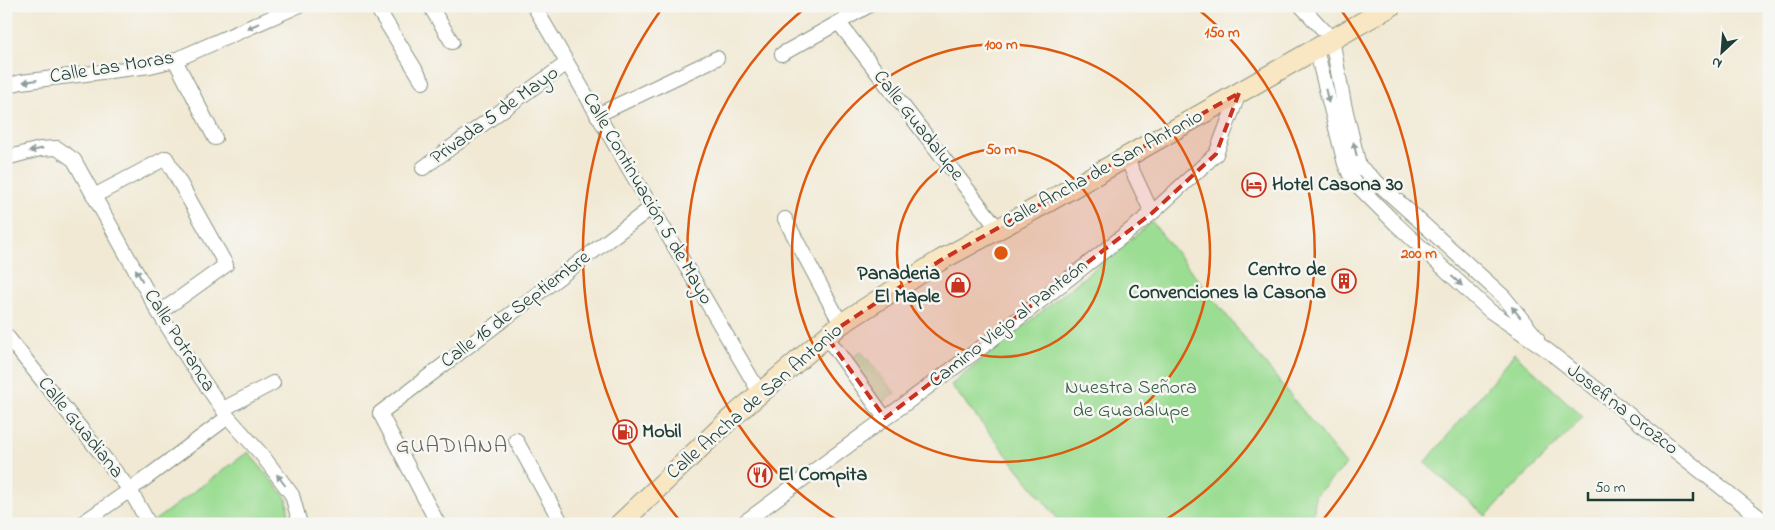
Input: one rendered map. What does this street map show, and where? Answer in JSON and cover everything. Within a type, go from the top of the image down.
[{"type":"main road","name":"Calle Ancha de San Antonio","points":[[620,524],[730,419],[834,330],[941,260],[1391,6]]},
{"type":"street","name":"Calle Las Moras","points":[[6,86],[22,82],[150,66],[175,60],[298,6]]},
{"type":"street","points":[[376,6],[423,82]]},
{"type":"street","points":[[430,6],[452,42]]},
{"type":"street","name":"Calle Continuación 5 de Mayo","points":[[534,6],[760,392]]},
{"type":"street","points":[[782,54],[868,6]]},
{"type":"street","points":[[1301,6],[1324,44]]},
{"type":"street","name":"Calle Guadalupe","points":[[838,23],[998,229]]},
{"type":"street","name":"Josefina Orozco","points":[[1324,44],[1344,104],[1360,166],[1504,297],[1546,350]]},
{"type":"street","name":"Josefina Orozco","points":[[1324,44],[1345,164],[1353,181],[1396,224],[1490,311],[1546,350],[1768,524]]},
{"type":"street","points":[[597,115],[717,58]]},
{"type":"street","points":[[175,60],[215,138]]},
{"type":"street","name":"Privada 5 de Mayo","points":[[423,168],[567,63]]},
{"type":"street","name":"Camino Viejo al Panteón","points":[[742,524],[986,344],[1152,212],[1216,154],[1239,93]]},
{"type":"street","name":"Calle Potranca","points":[[6,158],[40,149],[57,148],[74,160],[159,313],[190,362],[225,413],[262,455],[292,495],[300,524]]},
{"type":"street","points":[[1126,157],[1152,212]]},
{"type":"street","points":[[94,196],[166,158],[226,265],[159,313]]},
{"type":"street","name":"Calle 16 de Septiembre","points":[[438,524],[380,413],[652,207]]},
{"type":"street","points":[[785,219],[834,330],[885,418]]},
{"type":"street","name":"Calle Guadiana","points":[[6,335],[130,490],[149,524]]},
{"type":"street","points":[[80,524],[130,490],[225,413],[272,383]]},
{"type":"street","points":[[516,440],[562,524]]},
{"type":"highlighted area","points":[[1239,93],[1216,154],[1152,213],[885,418],[826,336],[941,260]]},
{"type":"green space","name":"Nuestra Señora de Guadalupe","points":[[1152,222],[1346,465],[1315,496],[1313,524],[1062,524],[951,385]]},
{"type":"green space","points":[[861,351],[895,393],[881,404],[848,361]]},
{"type":"green space","points":[[1514,353],[1583,417],[1486,516],[1425,463]]},
{"type":"green space","points":[[248,452],[287,499],[289,524],[155,524],[154,521]]},
{"type":"place","name":"Hotel Casona 30","points":[[1254,185]]},
{"type":"place","name":"Centro de Convenciones la Casona","points":[[1344,281]]},
{"type":"place","name":"Panaderia El Maple","points":[[958,285]]},
{"type":"place","name":"Mobil","points":[[625,432]]},
{"type":"place","name":"El Compita","points":[[760,475]]},
{"type":"district","name":"GUADIANA","points":[[452,447]]}]
